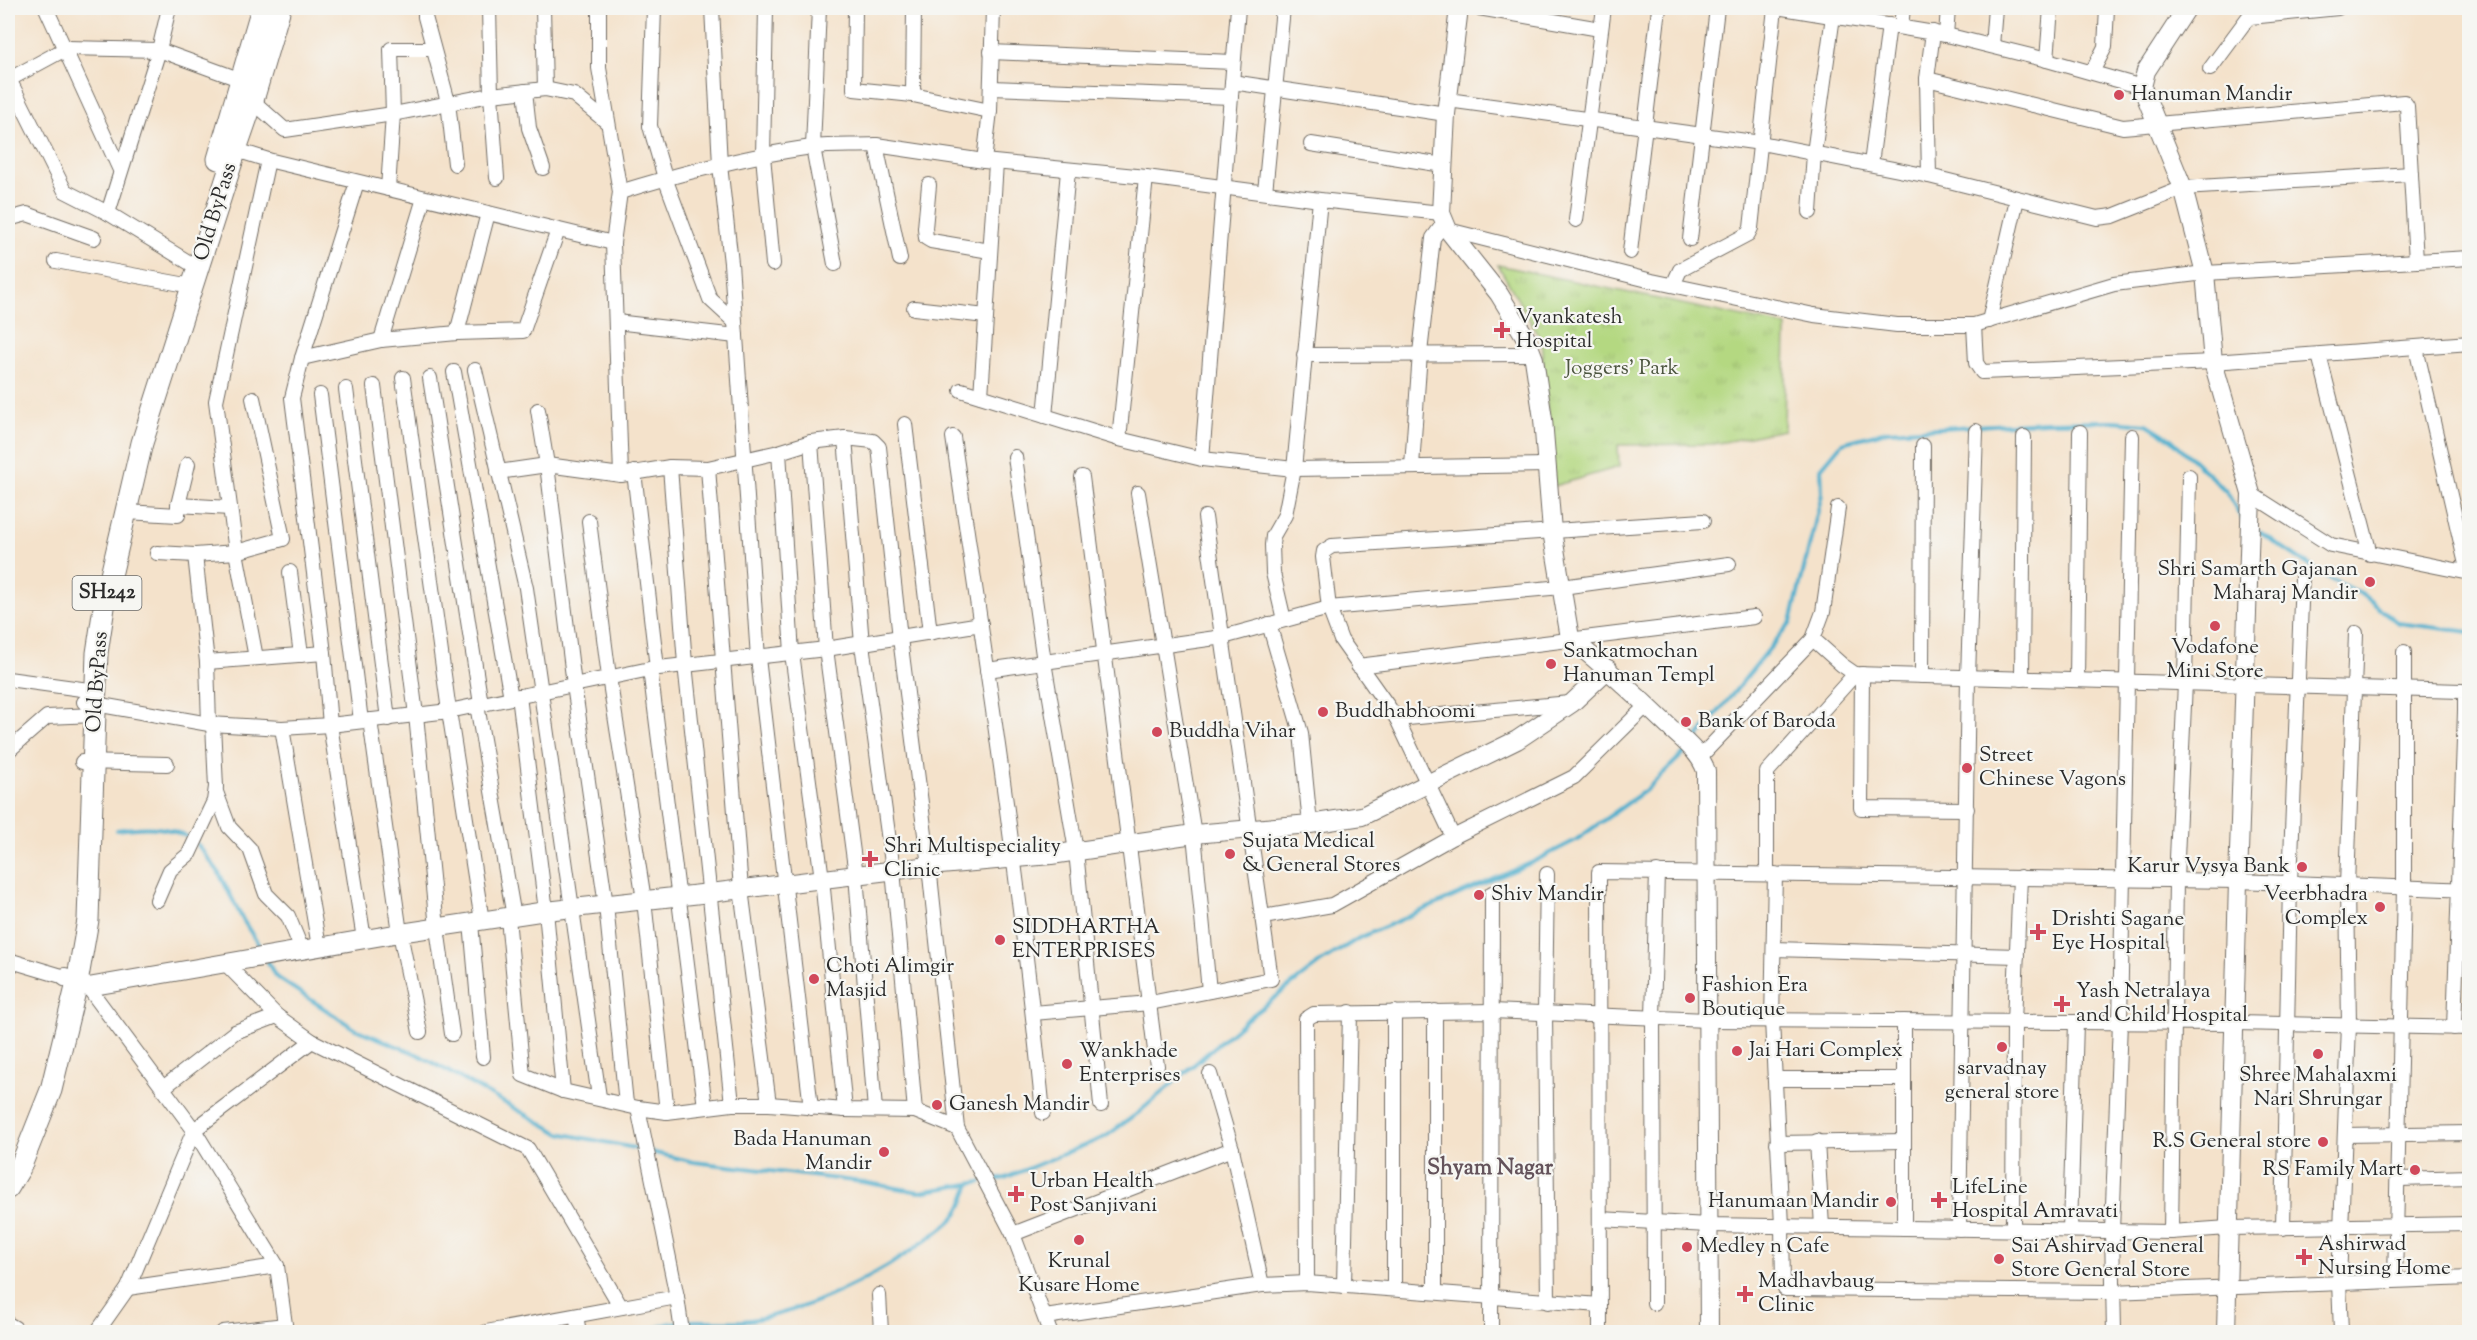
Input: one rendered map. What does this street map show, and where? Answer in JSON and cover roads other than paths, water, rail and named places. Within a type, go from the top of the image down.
[{"type":"main road","name":"Old ByPass","points":[[247,89],[262,8]]},
{"type":"main road","name":"Old ByPass","points":[[90,703],[85,661],[98,571],[247,89],[279,8]]},
{"type":"main road","name":"Old ByPass","points":[[8,1188],[20,1168],[51,1090],[77,982],[88,920],[90,703],[105,601],[142,443],[190,275]]},
{"type":"main road","name":"Old ByPass","points":[[8,1166],[31,1112],[52,1034],[77,982]]},
{"type":"street","points":[[46,8],[67,48],[120,170]]},
{"type":"street","points":[[108,213],[159,50],[169,8]]},
{"type":"street","points":[[425,8],[425,17],[448,102],[455,164]]},
{"type":"street","points":[[489,8],[491,94],[497,178]]},
{"type":"street","points":[[543,8],[545,89]]},
{"type":"street","points":[[599,8],[599,68],[620,192],[613,243],[616,322],[627,473],[653,668],[705,1107]]},
{"type":"street","points":[[654,8],[650,126],[665,178],[710,299],[736,329]]},
{"type":"street","points":[[712,8],[720,165],[736,329],[758,657],[811,1108]]},
{"type":"street","points":[[766,8],[763,156],[773,264]]},
{"type":"street","points":[[819,8],[813,147],[836,264]]},
{"type":"street","points":[[855,8],[854,88],[914,95],[990,111]]},
{"type":"street","points":[[914,8],[914,95]]},
{"type":"street","points":[[981,396],[990,251],[993,8]]},
{"type":"street","points":[[1202,459],[1238,8]]},
{"type":"street","points":[[1265,192],[1283,8]]},
{"type":"street","points":[[1412,466],[1420,353],[1433,238],[1444,222],[1443,165],[1447,107],[1459,8]]},
{"type":"street","points":[[1479,8],[1600,29]]},
{"type":"street","points":[[1576,220],[1604,8]]},
{"type":"street","points":[[1630,252],[1659,8]]},
{"type":"street","points":[[1689,239],[1718,8]]},
{"type":"street","points":[[1673,285],[1680,270],[1748,234],[1753,222],[1775,8]]},
{"type":"street","points":[[1783,8],[1829,13],[1940,34],[2047,60],[2142,87]]},
{"type":"street","points":[[1871,164],[1895,26],[1903,8]]},
{"type":"street","points":[[1929,176],[1927,80],[1948,8]]},
{"type":"street","points":[[1992,46],[1995,8]]},
{"type":"street","points":[[2047,60],[2051,8]]},
{"type":"street","points":[[2092,72],[2104,47],[2108,8]]},
{"type":"street","points":[[2187,8],[2146,70],[2142,87],[2183,188],[2205,273],[2213,362],[2251,503],[2226,1332]]},
{"type":"street","points":[[2210,69],[2253,12],[2338,8]]},
{"type":"street","points":[[1810,212],[1829,13]]},
{"type":"street","points":[[190,275],[108,213],[65,191],[8,78],[67,48],[159,50],[247,89],[285,130],[393,114],[491,94],[545,89],[574,95],[608,123]]},
{"type":"street","points":[[388,189],[393,114],[391,49],[434,48]]},
{"type":"street","points":[[991,52],[1233,62]]},
{"type":"street","points":[[1927,80],[2123,127],[2404,102],[2407,106],[2416,261]]},
{"type":"street","points":[[1232,82],[1275,89],[1447,107],[1588,119],[1761,143],[1929,176],[2103,218],[2183,188],[2410,174]]},
{"type":"street","points":[[992,88],[1231,97]]},
{"type":"street","points":[[525,91],[529,128],[543,168]]},
{"type":"street","points":[[1311,144],[1443,165]]},
{"type":"street","points":[[620,192],[665,178],[763,156],[813,147],[876,145],[990,162],[1146,177],[1320,200],[1444,222],[1673,285],[1814,315],[1898,325],[1974,325],[2114,284],[2205,273],[2469,258]]},
{"type":"street","points":[[876,145],[900,259]]},
{"type":"street","points":[[229,148],[268,160],[613,243]]},
{"type":"street","points":[[256,658],[236,552],[216,401],[268,160]]},
{"type":"street","points":[[1045,416],[1068,171]]},
{"type":"street","points":[[1119,439],[1146,177]]},
{"type":"street","points":[[357,182],[302,358],[292,398],[324,653],[330,725],[364,939]]},
{"type":"street","points":[[929,185],[926,238],[931,241],[990,251]]},
{"type":"street","points":[[381,340],[424,198]]},
{"type":"street","points":[[1989,321],[2017,199]]},
{"type":"street","points":[[1284,620],[1273,573],[1272,545],[1276,530],[1285,515],[1294,469],[1320,200]]},
{"type":"street","points":[[457,333],[488,213]]},
{"type":"street","points":[[9,215],[27,214],[94,238]]},
{"type":"street","points":[[1444,222],[1499,294],[1526,338],[1532,354],[1543,419],[1552,531],[1570,638],[1647,705],[1692,749],[1707,771],[1709,1332]]},
{"type":"street","points":[[302,358],[381,340],[457,333],[524,331],[558,230]]},
{"type":"street","points":[[56,261],[190,275]]},
{"type":"street","points":[[914,308],[986,316]]},
{"type":"street","points":[[616,322],[736,329]]},
{"type":"street","points":[[1974,325],[1976,363],[1982,372],[2213,362],[2469,343]]},
{"type":"street","points":[[2251,503],[2331,545],[2370,555],[2469,573],[2416,348]]},
{"type":"street","points":[[1304,355],[1532,354]]},
{"type":"street","points":[[2319,355],[2370,555]]},
{"type":"street","points":[[475,370],[526,588],[599,1097]]},
{"type":"street","points":[[454,372],[515,697],[546,911],[563,1091]]},
{"type":"street","points":[[403,378],[477,922],[483,1057]]},
{"type":"street","points":[[430,378],[511,917],[523,1075],[563,1091],[667,1112],[732,1104],[915,1111],[957,1128]]},
{"type":"street","points":[[374,386],[416,715],[437,928],[452,1034]]},
{"type":"street","points":[[346,389],[388,718]]},
{"type":"street","points":[[961,390],[1119,439],[1202,459],[1294,469],[1546,465]]},
{"type":"street","points":[[320,395],[366,721],[400,933],[420,1032]]},
{"type":"street","points":[[157,553],[195,555],[236,552],[283,539],[253,398]]},
{"type":"street","points":[[538,410],[632,1106],[648,1155],[682,1332]]},
{"type":"street","points":[[905,424],[930,633]]},
{"type":"street","points":[[1959,1229],[1968,677],[1976,432]]},
{"type":"street","points":[[2077,680],[2080,432]]},
{"type":"street","points":[[2114,1332],[2112,1231],[2120,1022],[2132,436]]},
{"type":"street","points":[[953,437],[1013,858],[1043,1113]]},
{"type":"street","points":[[2022,679],[2025,437]]},
{"type":"street","points":[[498,472],[547,465],[627,473],[670,467],[708,468],[811,442],[845,438],[873,441],[879,447],[929,866],[957,1128],[1013,1234],[1050,1332]]},
{"type":"street","points":[[845,438],[862,644],[893,870],[915,1111]]},
{"type":"street","points":[[811,442],[826,649],[856,875],[875,1110]]},
{"type":"street","points":[[1922,676],[1923,446]]},
{"type":"street","points":[[778,452],[792,654],[822,879],[845,1110]]},
{"type":"street","points":[[1015,457],[1044,662],[1076,851],[1101,1105]]},
{"type":"street","points":[[126,512],[178,515],[178,505],[188,464]]},
{"type":"street","points":[[670,467],[685,664],[732,1104]]},
{"type":"street","points":[[708,468],[721,659],[741,889],[769,1104]]},
{"type":"street","points":[[2171,1232],[2176,880],[2185,683],[2189,476]]},
{"type":"street","points":[[1082,477],[1157,1066]]},
{"type":"street","points":[[1138,493],[1194,834],[1209,991]]},
{"type":"street","points":[[178,505],[230,508]]},
{"type":"street","points":[[1692,749],[1813,639],[1823,612],[1838,508]]},
{"type":"street","points":[[1033,1013],[1150,1003],[1271,979],[1205,517]]},
{"type":"street","points":[[589,521],[609,677],[644,900],[667,1112]]},
{"type":"street","points":[[1453,837],[1397,719],[1341,640],[1329,608],[1323,557],[1327,547],[1703,521]]},
{"type":"street","points":[[158,900],[170,870],[187,857],[214,801],[216,791],[207,662],[195,555]]},
{"type":"street","points":[[987,670],[1223,637],[1329,608],[1562,587],[1729,564]]},
{"type":"street","points":[[290,572],[300,655]]},
{"type":"street","points":[[2283,1228],[2290,883],[2302,577]]},
{"type":"street","points":[[1358,666],[1754,617]]},
{"type":"street","points":[[8,679],[90,703],[211,724],[282,728],[330,725],[449,711],[653,668],[721,659],[792,654],[981,624]]},
{"type":"street","points":[[1269,624],[1300,733],[1310,824]]},
{"type":"street","points":[[2342,1332],[2339,1282],[2349,1025],[2347,886],[2356,633]]},
{"type":"street","points":[[1813,639],[1842,665],[1859,674],[2462,691],[2465,694],[2464,889],[2454,1028]]},
{"type":"street","points":[[2395,1280],[2403,888],[2404,652]]},
{"type":"street","points":[[207,662],[324,653]]},
{"type":"street","points":[[8,960],[77,982],[233,962],[546,911],[1076,851],[1194,834],[1310,824],[1362,816],[1427,786],[1516,740],[1572,703],[1608,669]]},
{"type":"street","points":[[1859,674],[1861,808],[1967,809]]},
{"type":"street","points":[[1859,674],[1767,772],[1774,949],[1772,1020],[1785,1289],[2112,1292],[2469,1278]]},
{"type":"street","points":[[8,751],[47,717],[90,703]]},
{"type":"street","points":[[1397,719],[1572,703]]},
{"type":"street","points":[[1263,917],[1332,905],[1453,837],[1574,777],[1647,705]]},
{"type":"street","points":[[282,728],[304,950]]},
{"type":"street","points":[[88,762],[167,764]]},
{"type":"street","points":[[216,791],[229,827],[250,849],[266,894],[288,916],[304,950]]},
{"type":"street","points":[[1600,1332],[1599,872],[2238,881],[2464,889]]},
{"type":"street","points":[[1654,1303],[1653,1017],[1657,872]]},
{"type":"street","points":[[1547,874],[1545,1012],[1548,1302]]},
{"type":"street","points":[[2013,1229],[2014,1022],[2019,877]]},
{"type":"street","points":[[1491,1332],[1492,893]]},
{"type":"street","points":[[1774,949],[2017,956]]},
{"type":"street","points":[[233,962],[277,1016],[312,1041],[528,1149],[621,1307]]},
{"type":"street","points":[[77,982],[194,1130],[277,1266],[286,1329],[223,1332]]},
{"type":"street","points":[[1435,1011],[1435,1292]]},
{"type":"street","points":[[1307,1283],[1306,1019],[1314,1014],[1492,1011],[1707,1020],[2236,1023],[2469,1028]]},
{"type":"street","points":[[1344,1286],[1350,1012]]},
{"type":"street","points":[[1394,1012],[1394,1289]]},
{"type":"street","points":[[163,1088],[235,1032],[277,1016]]},
{"type":"street","points":[[1904,1022],[1904,1228]]},
{"type":"street","points":[[2070,1230],[2076,1022]]},
{"type":"street","points":[[97,1332],[128,1288],[194,1130],[312,1041]]},
{"type":"street","points":[[1210,1074],[1232,1149],[1262,1285]]},
{"type":"street","points":[[1775,1079],[1904,1079]]},
{"type":"street","points":[[2344,1135],[2469,1133]]},
{"type":"street","points":[[1817,1141],[1822,1227]]},
{"type":"street","points":[[1777,1143],[1904,1141]]},
{"type":"street","points":[[1013,1234],[1232,1149]]},
{"type":"street","points":[[2398,1179],[2469,1177]]},
{"type":"street","points":[[1599,1219],[1708,1225],[2171,1232],[2228,1228],[2341,1228],[2469,1224]]},
{"type":"street","points":[[128,1288],[277,1266]]},
{"type":"street","points":[[1046,1317],[1262,1285],[1307,1283],[1600,1305]]},
{"type":"street","points":[[879,1296],[881,1332]]},
{"type":"street","points":[[486,1332],[510,1330],[621,1307],[678,1302]]},
{"type":"street","points":[[576,1316],[579,1332]]},
{"type":"waterway","points":[[1694,742],[1791,622],[1822,494],[1821,468],[1842,443],[1887,431],[2046,422],[2113,421],[2147,424],[2171,439],[2226,491],[2244,522]]},
{"type":"waterway","points":[[2255,529],[2327,577],[2363,595],[2398,623],[2470,632]]},
{"type":"waterway","points":[[989,1181],[1005,1178],[1105,1137],[1138,1113],[1246,1020],[1321,962],[1359,938],[1533,862],[1576,840],[1646,790],[1687,750]]},
{"type":"waterway","points":[[117,830],[164,829],[191,839]]},
{"type":"waterway","points":[[197,844],[218,871],[243,920],[263,952]]},
{"type":"waterway","points":[[268,962],[275,976],[355,1029],[419,1055],[559,1133],[644,1150]]},
{"type":"waterway","points":[[651,1152],[694,1162],[862,1182],[920,1192],[981,1182]]},
{"type":"waterway","points":[[649,1332],[660,1326],[682,1321],[731,1322],[767,1317],[841,1291],[888,1266],[948,1224],[963,1204],[970,1184]]},
{"type":"place","name":"Hanuman Mandir","points":[[2119,95]]},
{"type":"place","name":"Vyankatesh Hospital","points":[[1502,330]]},
{"type":"place","name":"Shri Samarth Gajanan Maharaj Mandir","points":[[2370,582]]},
{"type":"place","name":"Vodafone Mini Store","points":[[2215,626]]},
{"type":"place","name":"Sankatmochan Hanuman Templ","points":[[1551,664]]},
{"type":"place","name":"Buddhabhoomi","points":[[1323,712]]},
{"type":"place","name":"Bank of Baroda","points":[[1686,722]]},
{"type":"place","name":"Buddha Vihar","points":[[1157,732]]},
{"type":"place","name":"Street Chinese Vagons","points":[[1967,768]]},
{"type":"place","name":"Sujata Medical & General Stores","points":[[1230,854]]},
{"type":"place","name":"Shri Multispeciality Clinic","points":[[870,859]]},
{"type":"place","name":"Karur Vysya Bank","points":[[2302,867]]},
{"type":"place","name":"Shiv Mandir","points":[[1479,895]]},
{"type":"place","name":"Veerbhadra Complex","points":[[2380,907]]},
{"type":"place","name":"Drishti Sagane Eye Hospital","points":[[2038,932]]},
{"type":"place","name":"SIDDHARTHA ENTERPRISES","points":[[1000,940]]},
{"type":"place","name":"Choti Alimgir Masjid","points":[[814,979]]},
{"type":"place","name":"Fashion Era Boutique","points":[[1690,998]]},
{"type":"place","name":"Yash Netralaya and Child Hospital","points":[[2062,1004]]},
{"type":"place","name":"sarvadnay general store","points":[[2002,1047]]},
{"type":"place","name":"Jai Hari Complex","points":[[1737,1051]]},
{"type":"place","name":"Shree Mahalaxmi Nari Shrungar","points":[[2318,1054]]},
{"type":"place","name":"Wankhade Enterprises","points":[[1067,1064]]},
{"type":"place","name":"Ganesh Mandir","points":[[937,1105]]},
{"type":"place","name":"R.S General store","points":[[2323,1142]]},
{"type":"place","name":"Bada Hanuman Mandir","points":[[884,1152]]},
{"type":"place","name":"RS Family Mart","points":[[2415,1170]]},
{"type":"place","name":"Urban Health Post Sanjivani","points":[[1016,1194]]},
{"type":"place","name":"LifeLine Hospital Amravati","points":[[1939,1200]]},
{"type":"place","name":"Hanumaan Mandir","points":[[1891,1202]]},
{"type":"place","name":"Krunal Kusare Home","points":[[1079,1240]]},
{"type":"place","name":"Medley n Cafe","points":[[1687,1247]]},
{"type":"place","name":"Ashirwad Nursing Home","points":[[2304,1257]]},
{"type":"place","name":"Sai Ashirvad General Store General Store","points":[[1999,1259]]},
{"type":"place","name":"Madhavbaug Clinic","points":[[1745,1294]]},
{"type":"district","name":"Shyam Nagar","points":[[1490,1169]]},
{"type":"park label","name":"Joggers' Park","points":[[1622,369]]}]
